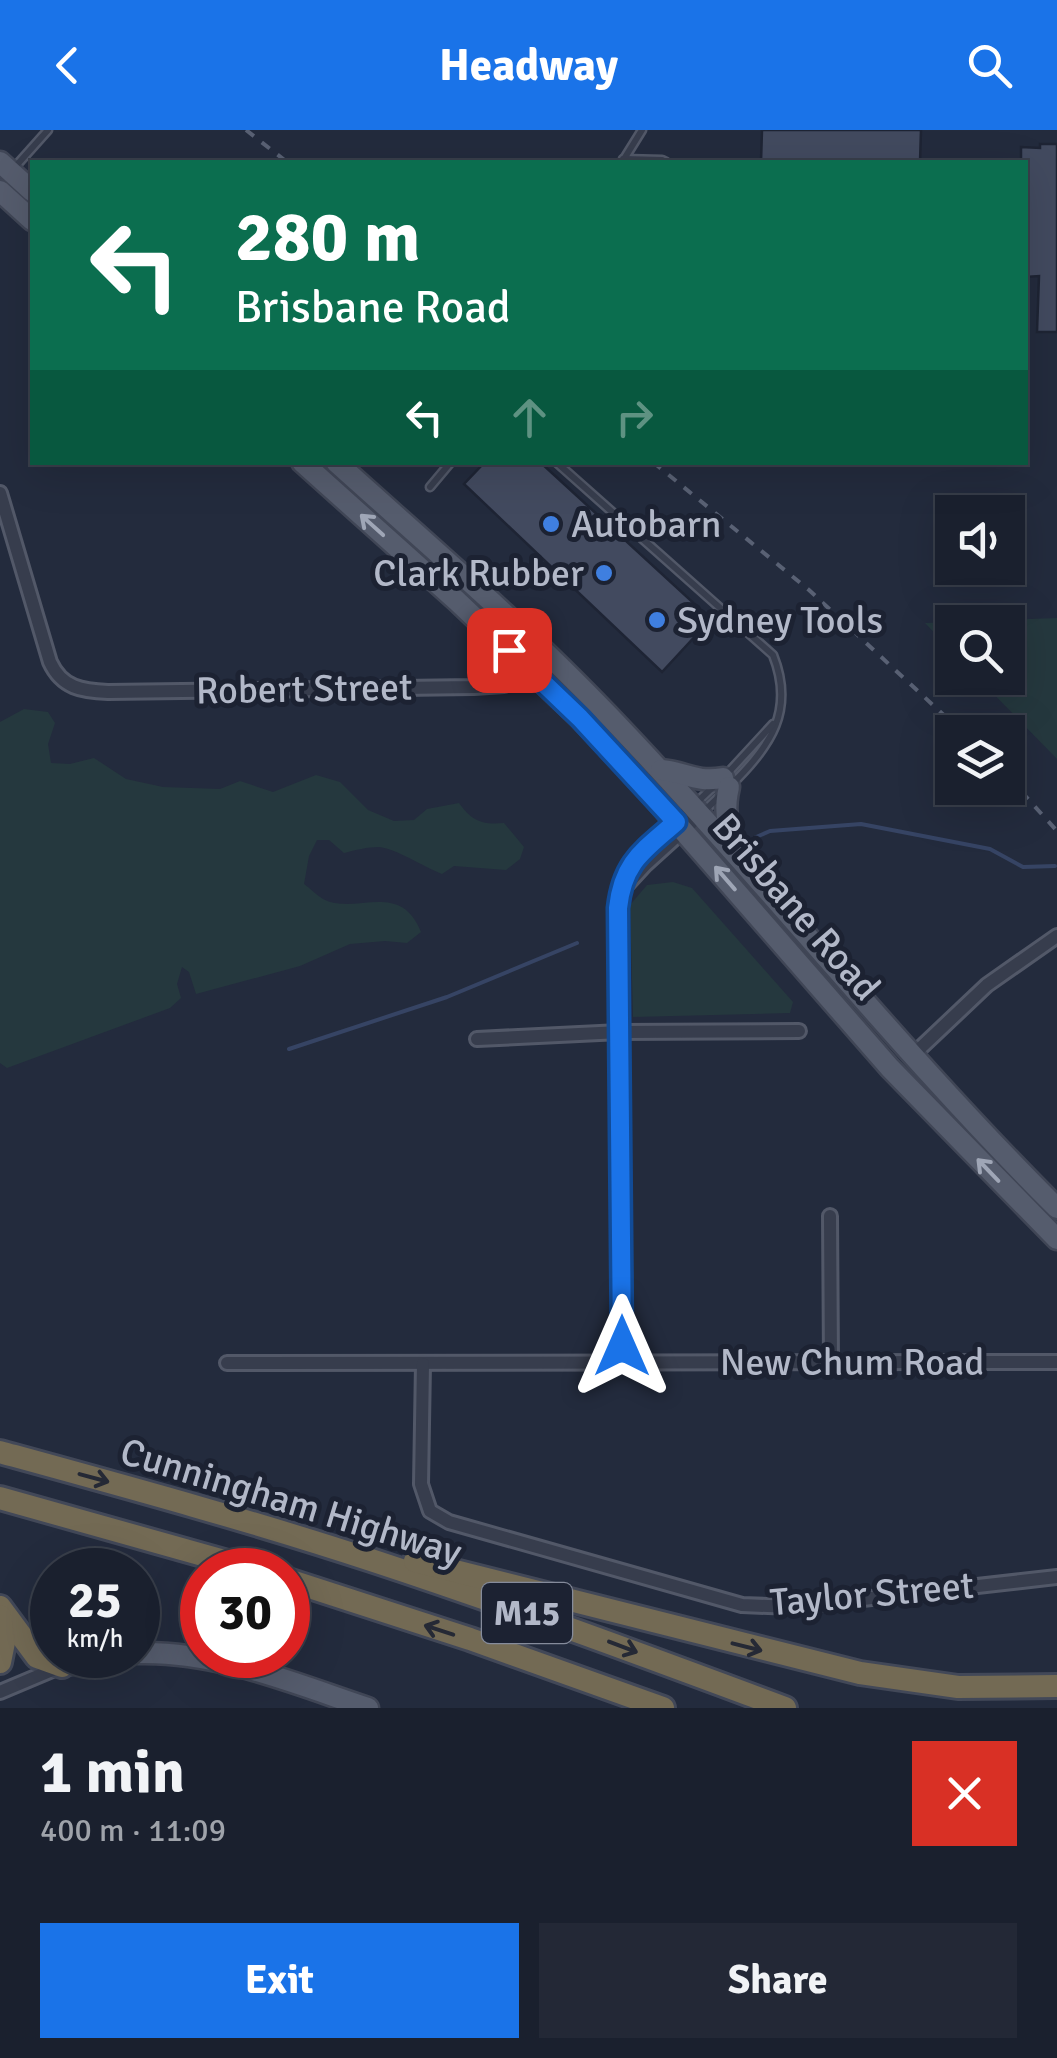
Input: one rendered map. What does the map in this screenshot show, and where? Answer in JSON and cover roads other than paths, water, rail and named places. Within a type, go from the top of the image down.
[{"type":"highway","name":"Cunningham Highway","points":[[0,1452],[265,1528],[594,1636],[785,1708]]},
{"type":"highway","name":"Cunningham Highway","points":[[0,1498],[180,1549]]},
{"type":"highway","points":[[265,1528],[416,1561],[860,1673],[958,1687],[1054,1685]]},
{"type":"highway","name":"Cunningham Highway","points":[[310,1588],[663,1708]]},
{"type":"highway","points":[[0,1606],[30,1647]]},
{"type":"highway","points":[[0,1616],[4,1642],[0,1662]]},
{"type":"main road","points":[[5,167],[30,189]]},
{"type":"main road","points":[[0,191],[30,218]]},
{"type":"main road","name":"Brisbane Road","points":[[305,465],[535,674],[680,826],[901,1079],[1057,1239]]},
{"type":"main road","name":"Brisbane Road","points":[[339,465],[539,646],[659,770],[912,1056],[1057,1208]]},
{"type":"main road","points":[[659,770],[672,771],[690,780],[726,782],[726,824],[735,855]]},
{"type":"main road","points":[[160,1654],[224,1662],[368,1708]]},
{"type":"street","name":"Robert Street","points":[[0,493],[50,662],[62,681],[71,686],[108,692],[474,687],[510,684],[535,674]]},
{"type":"street","points":[[622,1362],[618,908],[621,892],[696,811]]},
{"type":"street","points":[[912,1056],[987,985],[1057,936]]},
{"type":"street","points":[[477,1039],[620,1032],[799,1030]]},
{"type":"street","points":[[830,1216],[831,1361]]},
{"type":"street","name":"New Chum Road","points":[[227,1364],[1057,1362]]},
{"type":"street","name":"Taylor Street","points":[[423,1364],[421,1484],[430,1511],[449,1522],[742,1605],[792,1607],[1057,1576]]},
{"type":"street","points":[[0,1692],[33,1678]]},
{"type":"lane","points":[[5,167],[47,130]]},
{"type":"lane","points":[[623,160],[642,130]]},
{"type":"lane","points":[[430,487],[449,465]]},
{"type":"lane","points":[[559,465],[773,655],[782,676],[784,697],[780,716],[762,752],[696,811]]},
{"type":"waterway","points":[[747,841],[770,831],[861,824],[990,849],[1023,867],[1055,866]]},
{"type":"waterway","points":[[289,1049],[447,997],[577,943]]},
{"type":"railway","points":[[246,130],[284,160]]},
{"type":"railway","points":[[657,465],[809,590],[944,715]]},
{"type":"railway","points":[[1025,796],[1057,831]]},
{"type":"place","name":"Autobarn","points":[[551,524]]},
{"type":"place","name":"Clark Rubber","points":[[604,573]]},
{"type":"place","name":"Sydney Tools","points":[[657,620]]}]
